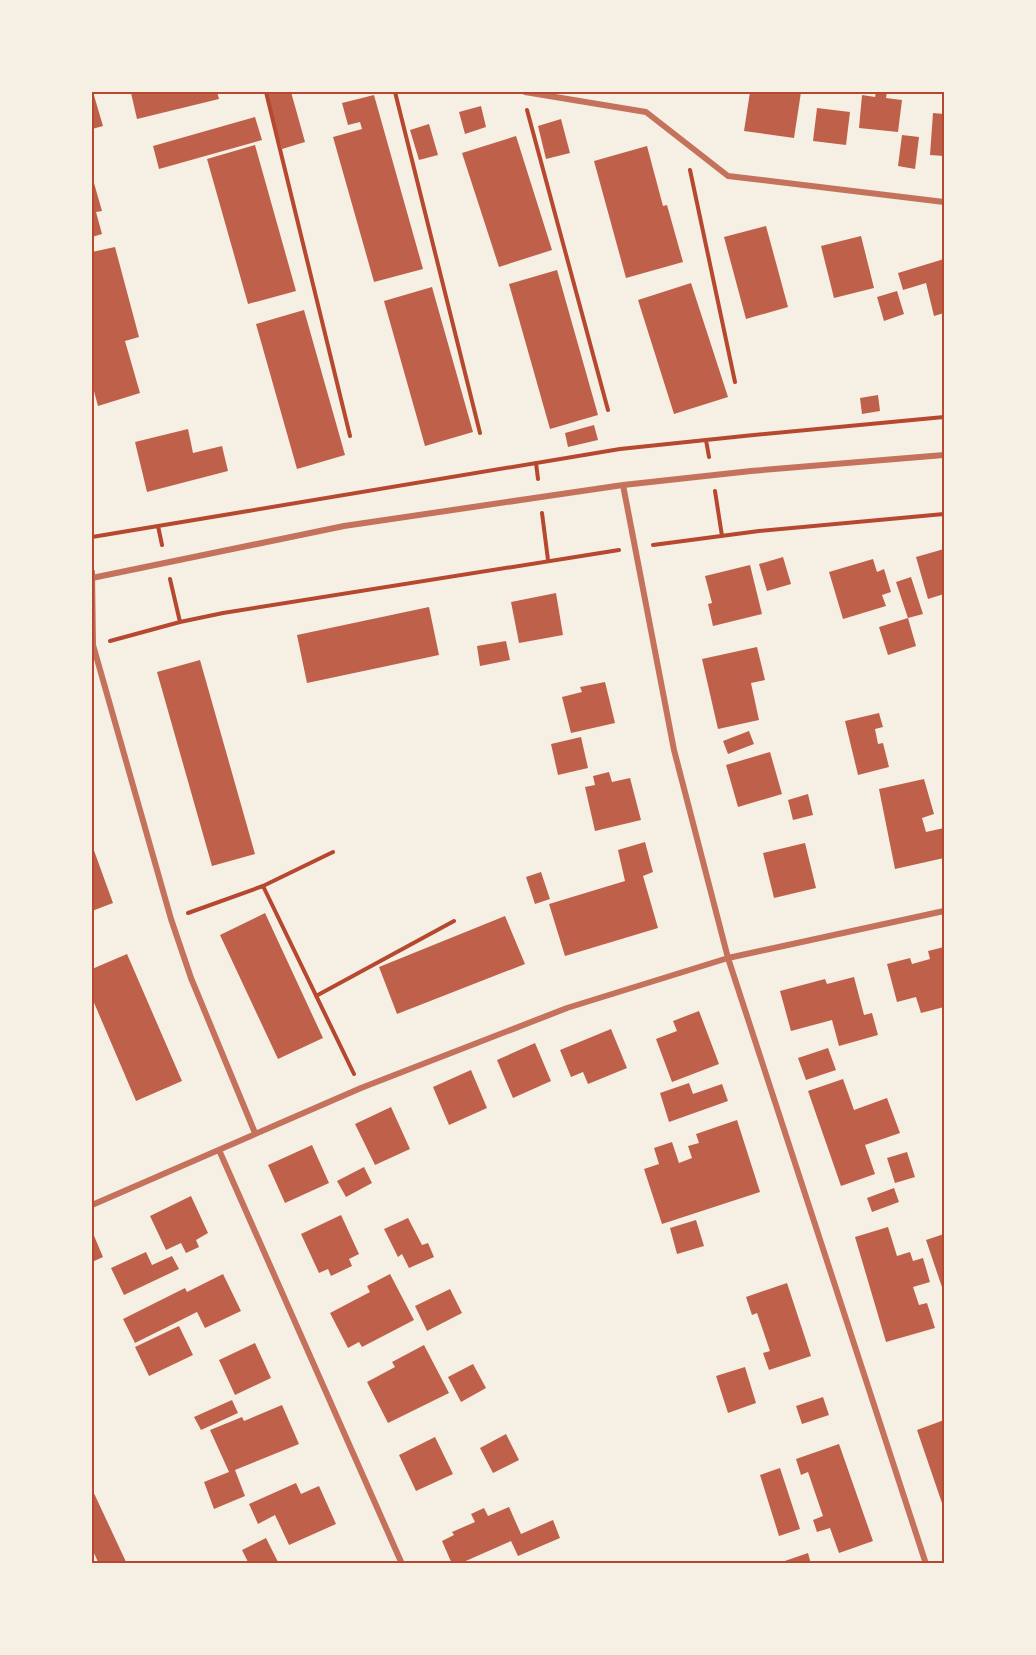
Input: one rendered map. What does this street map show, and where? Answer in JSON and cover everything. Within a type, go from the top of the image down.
[{"type":"street","points":[[525,92],[646,112],[728,176],[945,202]]},
{"type":"street","points":[[92,578],[344,526],[623,485],[751,471],[945,455]]},
{"type":"street","points":[[623,485],[674,750],[728,958],[926,1563]]},
{"type":"street","points":[[92,572],[93,645],[171,919],[191,978],[255,1133]]},
{"type":"street","points":[[92,1205],[361,1088],[567,1008],[728,958],[945,910]]},
{"type":"street","points":[[219,1150],[402,1563]]},
{"type":"path","points":[[266,92],[350,436]]},
{"type":"path","points":[[395,92],[480,433]]},
{"type":"path","points":[[525,103],[608,410]]},
{"type":"path","points":[[684,140],[735,382]]},
{"type":"path","points":[[92,537],[620,449],[945,417]]},
{"type":"path","points":[[93,645],[223,613],[634,548],[759,531],[945,514]]},
{"type":"path","points":[[171,919],[263,886],[333,852]]},
{"type":"path","points":[[263,886],[361,1088]]},
{"type":"path","points":[[316,996],[454,921]]},
{"type":"building","points":[[92,92],[103,126],[92,129]]},
{"type":"building","points":[[217,92],[219,99],[137,119],[131,93]]},
{"type":"building","points":[[265,92],[291,92],[305,142],[282,149]]},
{"type":"building","points":[[750,92],[801,92],[794,138],[744,131]]},
{"type":"building","points":[[876,92],[887,92],[886,98],[902,100],[898,132],[859,128],[862,95],[875,97]]},
{"type":"building","points":[[374,95],[423,269],[374,282],[333,137],[362,129],[360,122],[348,125],[342,103]]},
{"type":"building","points":[[481,106],[486,127],[465,134],[459,112]]},
{"type":"building","points":[[817,108],[850,112],[846,145],[813,141]]},
{"type":"building","points":[[933,113],[944,114],[944,156],[930,155]]},
{"type":"building","points":[[255,117],[262,140],[159,169],[153,146]]},
{"type":"building","points":[[561,119],[570,153],[546,159],[538,126]]},
{"type":"building","points":[[429,124],[438,155],[419,160],[410,130]]},
{"type":"building","points":[[902,135],[919,137],[915,169],[898,166]]},
{"type":"building","points":[[516,136],[552,250],[499,267],[462,153]]},
{"type":"building","points":[[255,145],[296,291],[248,304],[207,159]]},
{"type":"building","points":[[647,146],[663,206],[667,205],[683,262],[626,278],[594,161]]},
{"type":"building","points":[[92,176],[102,211],[96,212],[102,234],[92,237]]},
{"type":"building","points":[[766,226],[788,307],[746,319],[724,237]]},
{"type":"building","points":[[861,236],[874,288],[834,298],[821,246]]},
{"type":"building","points":[[115,247],[139,337],[125,341],[140,393],[98,406],[92,384],[92,252]]},
{"type":"building","points":[[944,259],[944,313],[934,316],[926,283],[903,290],[898,273]]},
{"type":"building","points":[[557,270],[598,415],[550,429],[509,284]]},
{"type":"building","points":[[691,283],[728,397],[674,414],[638,300]]},
{"type":"building","points":[[432,287],[473,432],[425,446],[384,301]]},
{"type":"building","points":[[897,291],[904,314],[884,321],[877,297]]},
{"type":"building","points":[[304,310],[345,455],[297,469],[256,324]]},
{"type":"building","points":[[878,395],[880,411],[862,414],[860,398]]},
{"type":"building","points":[[594,425],[598,440],[568,447],[565,433]]},
{"type":"building","points":[[188,429],[193,453],[222,446],[228,471],[147,492],[135,442]]},
{"type":"building","points":[[944,549],[944,594],[928,599],[916,557]]},
{"type":"building","points":[[783,557],[791,584],[767,591],[759,564]]},
{"type":"building","points":[[873,559],[877,572],[884,569],[891,592],[882,595],[886,606],[843,619],[829,572]]},
{"type":"building","points":[[750,565],[762,614],[713,626],[708,604],[712,603],[705,576]]},
{"type":"building","points":[[911,577],[923,614],[908,618],[896,582]]},
{"type":"building","points":[[556,593],[563,635],[519,643],[511,602]]},
{"type":"building","points":[[429,607],[439,655],[307,683],[297,635]]},
{"type":"building","points":[[908,618],[916,646],[888,655],[879,627]]},
{"type":"building","points":[[506,641],[510,660],[480,666],[477,646]]},
{"type":"building","points":[[757,647],[765,680],[751,683],[759,720],[718,729],[702,659]]},
{"type":"building","points":[[200,660],[255,854],[212,866],[157,672]]},
{"type":"building","points":[[605,682],[615,723],[571,733],[562,697],[582,692],[580,687]]},
{"type":"building","points":[[879,713],[883,727],[875,729],[878,744],[883,743],[889,767],[858,775],[845,721]]},
{"type":"building","points":[[749,731],[754,744],[728,754],[723,741]]},
{"type":"building","points":[[581,737],[588,768],[558,775],[551,744]]},
{"type":"building","points":[[770,752],[782,794],[738,807],[726,765]]},
{"type":"building","points":[[609,772],[612,782],[630,778],[641,820],[595,831],[585,787],[595,785],[593,776]]},
{"type":"building","points":[[924,779],[934,814],[922,818],[926,832],[944,828],[944,858],[895,869],[879,789]]},
{"type":"building","points":[[808,794],[813,815],[793,820],[788,800]]},
{"type":"building","points":[[645,842],[653,872],[643,876],[658,928],[565,956],[549,904],[625,881],[618,850]]},
{"type":"building","points":[[805,843],[816,888],[774,898],[763,853]]},
{"type":"building","points":[[92,845],[113,903],[92,911]]},
{"type":"building","points":[[541,872],[550,899],[535,904],[526,877]]},
{"type":"building","points":[[265,913],[323,1038],[278,1059],[220,935]]},
{"type":"building","points":[[505,916],[525,964],[397,1014],[379,967]]},
{"type":"building","points":[[944,947],[944,1007],[921,1013],[916,997],[897,1002],[887,964],[910,958],[912,964],[930,959],[928,951]]},
{"type":"building","points":[[127,954],[182,1081],[136,1101],[92,998],[92,969]]},
{"type":"building","points":[[854,977],[864,1015],[872,1013],[878,1035],[839,1046],[832,1020],[791,1031],[780,991],[825,979],[827,984]]},
{"type":"building","points":[[699,1011],[719,1064],[672,1082],[656,1039],[677,1031],[673,1021]]},
{"type":"building","points":[[611,1029],[627,1068],[588,1084],[583,1072],[571,1077],[560,1050]]},
{"type":"building","points":[[535,1043],[551,1081],[513,1098],[497,1060]]},
{"type":"building","points":[[828,1048],[836,1070],[806,1080],[798,1058]]},
{"type":"building","points":[[471,1070],[487,1108],[449,1125],[433,1087]]},
{"type":"building","points":[[843,1079],[854,1110],[887,1098],[900,1133],[865,1145],[875,1174],[841,1186],[808,1091]]},
{"type":"building","points":[[689,1083],[693,1094],[722,1084],[728,1101],[669,1122],[660,1093]]},
{"type":"building","points":[[391,1107],[410,1149],[375,1165],[355,1124]]},
{"type":"building","points":[[737,1120],[760,1192],[662,1224],[644,1169],[659,1164],[654,1148],[672,1142],[679,1163],[692,1158],[688,1146],[699,1143],[696,1134]]},
{"type":"building","points":[[312,1145],[329,1183],[285,1203],[268,1165]]},
{"type":"building","points":[[907,1152],[915,1177],[895,1183],[887,1158]]},
{"type":"building","points":[[364,1167],[372,1183],[346,1197],[337,1181]]},
{"type":"building","points":[[894,1188],[899,1202],[872,1212],[867,1198]]},
{"type":"building","points":[[191,1196],[208,1233],[196,1240],[199,1247],[186,1253],[181,1243],[166,1250],[150,1216]]},
{"type":"building","points":[[341,1215],[359,1254],[349,1259],[352,1266],[331,1276],[328,1269],[319,1273],[301,1234]]},
{"type":"building","points":[[408,1218],[422,1245],[428,1243],[434,1257],[409,1268],[402,1254],[398,1257],[384,1229]]},
{"type":"building","points":[[696,1220],[704,1246],[677,1254],[670,1228]]},
{"type":"building","points":[[888,1227],[897,1256],[910,1252],[913,1261],[923,1258],[930,1282],[913,1287],[919,1305],[927,1303],[935,1328],[886,1342],[855,1237]]},
{"type":"building","points":[[92,1231],[103,1257],[92,1262]]},
{"type":"building","points":[[944,1234],[944,1293],[926,1240]]},
{"type":"building","points":[[146,1252],[152,1265],[172,1256],[179,1269],[124,1295],[111,1268]]},
{"type":"building","points":[[223,1274],[241,1311],[205,1328],[197,1312],[135,1343],[123,1319],[185,1288],[187,1292]]},
{"type":"building","points":[[390,1274],[414,1320],[362,1347],[359,1342],[348,1348],[330,1313],[370,1292],[367,1286]]},
{"type":"building","points":[[787,1283],[811,1356],[769,1370],[763,1353],[770,1351],[757,1313],[752,1315],[746,1297]]},
{"type":"building","points":[[450,1289],[462,1313],[427,1331],[415,1306]]},
{"type":"building","points":[[179,1326],[193,1355],[149,1376],[135,1347]]},
{"type":"building","points":[[255,1343],[271,1378],[235,1395],[219,1360]]},
{"type":"building","points":[[424,1345],[449,1393],[388,1423],[367,1382],[395,1367],[392,1362]]},
{"type":"building","points":[[473,1364],[486,1388],[461,1402],[448,1377]]},
{"type":"building","points":[[745,1367],[756,1403],[728,1413],[716,1376]]},
{"type":"building","points":[[823,1397],[829,1415],[802,1424],[796,1406]]},
{"type":"building","points":[[232,1400],[238,1413],[201,1430],[194,1417]]},
{"type":"building","points":[[282,1405],[299,1444],[235,1470],[245,1496],[214,1509],[204,1482],[229,1472],[210,1430],[242,1417],[244,1421]]},
{"type":"building","points":[[944,1420],[944,1509],[917,1430]]},
{"type":"building","points":[[506,1434],[519,1460],[493,1473],[480,1448]]},
{"type":"building","points":[[435,1437],[453,1474],[416,1491],[399,1455]]},
{"type":"building","points":[[839,1444],[873,1541],[839,1553],[830,1528],[817,1532],[813,1520],[823,1516],[808,1472],[801,1475],[796,1459]]},
{"type":"building","points":[[780,1468],[800,1529],[779,1536],[760,1475]]},
{"type":"building","points":[[296,1483],[301,1494],[319,1486],[336,1524],[289,1545],[275,1515],[258,1524],[249,1504]]},
{"type":"building","points":[[92,1489],[127,1564],[99,1564],[92,1549]]},
{"type":"building","points":[[509,1507],[521,1534],[553,1520],[560,1538],[518,1556],[511,1541],[459,1564],[452,1564],[442,1541],[454,1535],[452,1532],[475,1522],[471,1514],[484,1508],[488,1516]]},
{"type":"building","points":[[266,1538],[279,1564],[249,1564],[242,1550]]},
{"type":"building","points":[[808,1553],[811,1564],[779,1564],[779,1563]]}]
